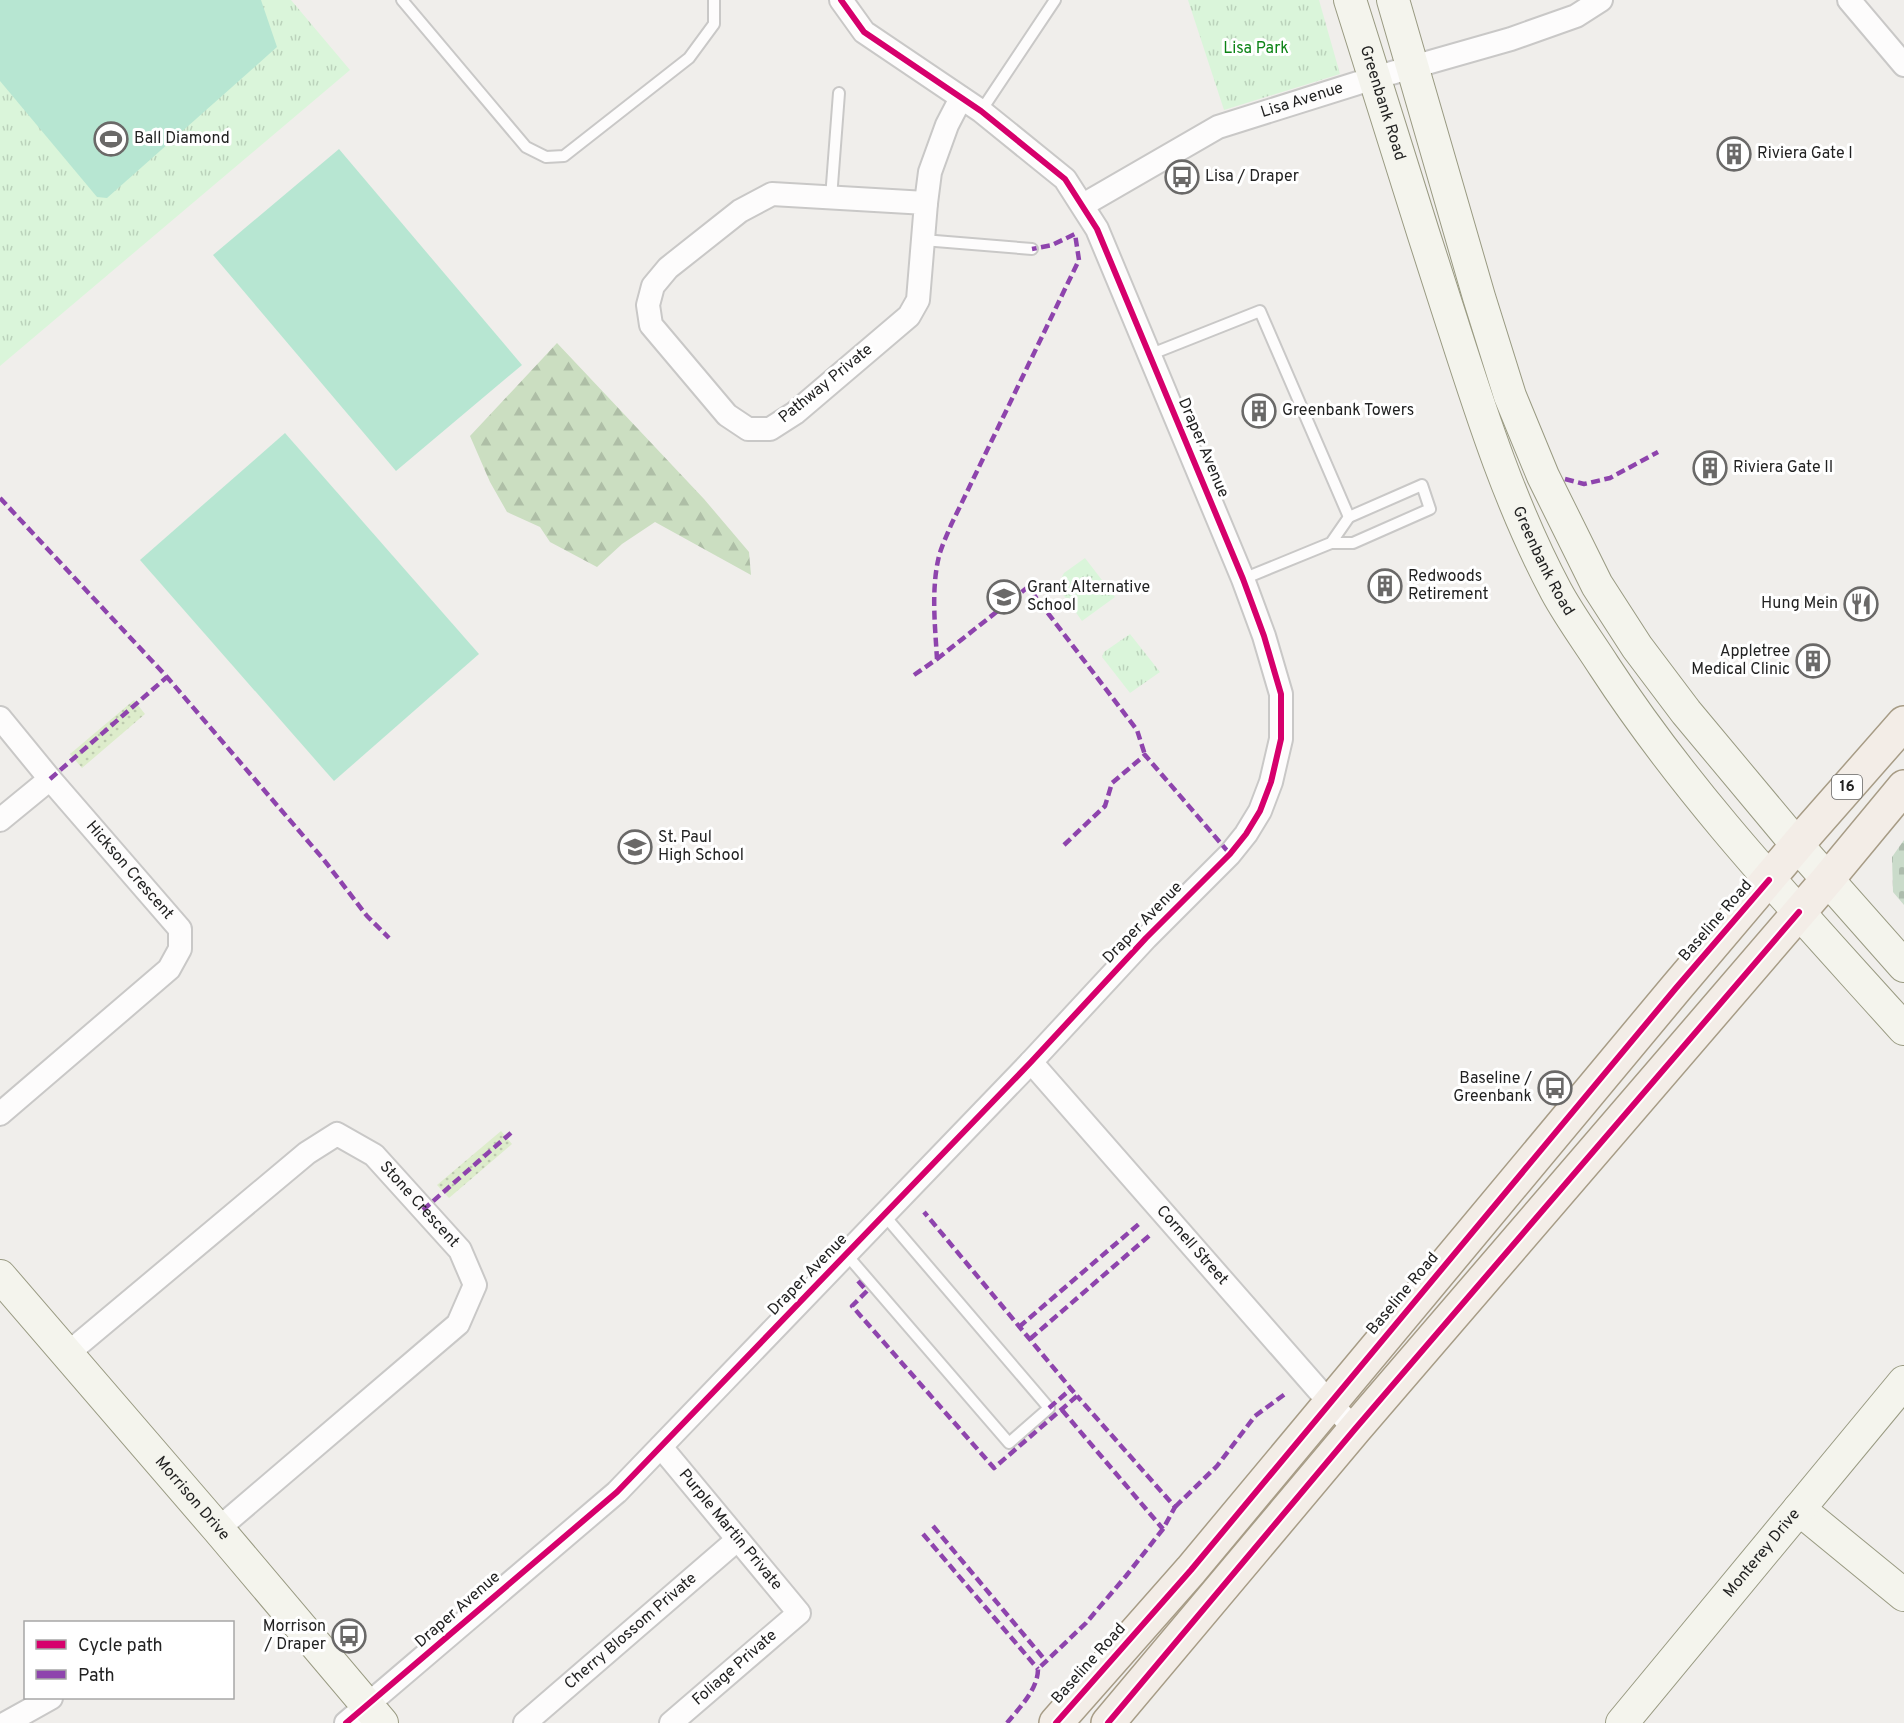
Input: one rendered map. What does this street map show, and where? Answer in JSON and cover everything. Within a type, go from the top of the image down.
[{"type":"main road","name":"Greenbank Road","points":[[1350,0],[1482,415],[1521,517],[1557,592],[1634,712],[1707,807],[1769,880],[1904,1029]]},
{"type":"main road","points":[[1393,0],[1510,396],[1553,495],[1597,585],[1637,646],[1686,712],[1797,846],[1904,966]]},
{"type":"main road","name":"Baseline Road","points":[[1056,1723],[1191,1570],[1676,988],[1904,723]]},
{"type":"main road","points":[[1108,1723],[1354,1428],[1827,880],[1904,787]]},
{"type":"main road","name":"Morrison Drive","points":[[0,1276],[218,1529],[365,1717]]},
{"type":"main road","name":"Monterey Drive","points":[[1622,1723],[1904,1382]]},
{"type":"main road","points":[[1799,1509],[1904,1595]]},
{"type":"street","name":"Draper Avenue","points":[[365,1717],[617,1492],[1031,1062],[1146,938],[1230,854],[1260,811],[1271,782],[1281,739],[1281,694],[1264,636],[1243,579],[1097,229],[1065,179],[981,111],[864,32],[841,0]]},
{"type":"street","name":"Lisa Avenue","points":[[1083,205],[1218,127],[1374,78],[1511,39],[1576,16],[1601,0]]},
{"type":"street","points":[[1849,0],[1904,65]]},
{"type":"street","name":"Pathway Private","points":[[926,203],[772,194],[740,211],[668,268],[653,286],[648,305],[651,326],[727,415],[748,429],[770,429],[795,413],[909,316],[918,300],[930,172],[947,125],[961,98]]},
{"type":"street","name":"Hickson Crescent","points":[[0,718],[180,929],[180,949],[169,969],[0,1113]]},
{"type":"street","points":[[0,820],[50,779]]},
{"type":"street","name":"Cornell Street","points":[[1031,1062],[1354,1428]]},
{"type":"street","name":"Stone Crescent","points":[[68,1354],[307,1153],[337,1134],[374,1155],[460,1251],[475,1285],[458,1324],[218,1529]]},
{"type":"street","name":"Purple Martin Private","points":[[660,1447],[799,1613]]},
{"type":"street","name":"Cherry Blossom Private","points":[[525,1723],[737,1540]]},
{"type":"street","name":"Foliage Private","points":[[671,1723],[799,1613]]},
{"type":"street","points":[[6,1723],[49,1699]]},
{"type":"lane","points":[[402,0],[526,147],[546,157],[564,156],[688,58],[714,24],[714,0]]},
{"type":"lane","points":[[981,111],[1055,0]]},
{"type":"lane","points":[[831,198],[839,93]]},
{"type":"lane","points":[[923,240],[1032,249]]},
{"type":"lane","points":[[1149,355],[1260,311],[1349,517]]},
{"type":"lane","points":[[1243,579],[1331,543],[1353,543],[1430,509],[1422,485],[1349,517],[1331,543]]},
{"type":"lane","points":[[846,1254],[1008,1443],[1049,1408],[884,1215]]},
{"type":"green space","points":[[0,0],[291,0],[350,70],[0,366]]},
{"type":"green space","name":"Ball Diamond","points":[[0,0],[261,0],[277,47],[107,198],[97,197],[0,81]]},
{"type":"green space","name":"Lisa Park","points":[[1188,0],[1319,0],[1340,74],[1224,110]]},
{"type":"green space","points":[[339,149],[522,365],[396,471],[213,255]]},
{"type":"green space","points":[[557,343],[704,499],[749,552],[751,575],[655,522],[622,544],[597,567],[550,542],[540,527],[507,512],[490,482],[470,436]]},
{"type":"green space","points":[[285,433],[479,654],[334,781],[140,560]]},
{"type":"green space","points":[[1085,558],[1115,597],[1082,621],[1057,586],[1064,573]]},
{"type":"green space","points":[[1130,634],[1160,672],[1130,693],[1102,657],[1104,652]]},
{"type":"green space","points":[[134,700],[145,714],[82,768],[70,754]]},
{"type":"green space","points":[[1904,840],[1904,905],[1893,892],[1892,857]]},
{"type":"green space","points":[[501,1131],[512,1144],[449,1198],[437,1185]]},
{"type":"marked path","points":[[914,675],[937,659],[934,594],[939,556],[943,544],[1079,260],[1075,234],[1052,245],[1032,249]]},
{"type":"marked path","points":[[1565,479],[1584,484],[1610,478],[1658,452]]},
{"type":"marked path","points":[[0,498],[167,677],[324,860],[367,916],[389,938]]},
{"type":"marked path","points":[[937,659],[1028,587],[1137,730],[1145,755]]},
{"type":"marked path","points":[[50,779],[167,677]]},
{"type":"marked path","points":[[1064,845],[1105,806],[1112,783],[1145,755],[1230,854]]},
{"type":"marked path","points":[[423,1210],[513,1131]]},
{"type":"marked path","points":[[858,1281],[867,1291],[852,1306],[994,1468],[1077,1396],[924,1212]]},
{"type":"marked path","points":[[1019,1327],[1140,1223]]},
{"type":"marked path","points":[[1030,1339],[1150,1235]]},
{"type":"marked path","points":[[1049,1408],[1071,1389]]},
{"type":"marked path","points":[[1175,1507],[1217,1466],[1255,1416],[1285,1394]]},
{"type":"marked path","points":[[1007,1723],[1032,1691],[1038,1669],[1086,1623],[1126,1576],[1163,1529],[1175,1507],[1077,1396]]},
{"type":"marked path","points":[[1062,1410],[1163,1529]]},
{"type":"marked path","points":[[933,1526],[1045,1660]]},
{"type":"marked path","points":[[923,1534],[1038,1669]]},
{"type":"cycle path","points":[[346,1723],[617,1492],[1031,1062],[1146,938],[1230,854],[1260,811],[1271,782],[1281,739],[1281,694],[1264,636],[1243,579],[1097,229],[1065,179],[981,111],[864,32],[841,0]]},
{"type":"cycle path","points":[[1056,1723],[1191,1570],[1676,988],[1769,880]]},
{"type":"cycle path","points":[[1108,1723],[1355,1429],[1799,912]]},
{"type":"place","name":"Ball Diamond","points":[[111,139]]},
{"type":"place","name":"Riviera Gate I","points":[[1734,154]]},
{"type":"place","name":"Lisa / Draper","points":[[1182,177]]},
{"type":"place","name":"Greenbank Towers","points":[[1259,411]]},
{"type":"place","name":"Riviera Gate II","points":[[1710,468]]},
{"type":"place","name":"Redwoods Retirement","points":[[1385,586]]},
{"type":"place","name":"Grant Alternative School","points":[[1004,597]]},
{"type":"place","name":"Hung Mein","points":[[1861,604]]},
{"type":"place","name":"Appletree Medical Clinic","points":[[1813,661]]},
{"type":"place","name":"St. Paul High School","points":[[635,847]]},
{"type":"place","name":"Baseline / Greenbank","points":[[1555,1088]]},
{"type":"place","name":"Morrison / Draper","points":[[349,1636]]}]
